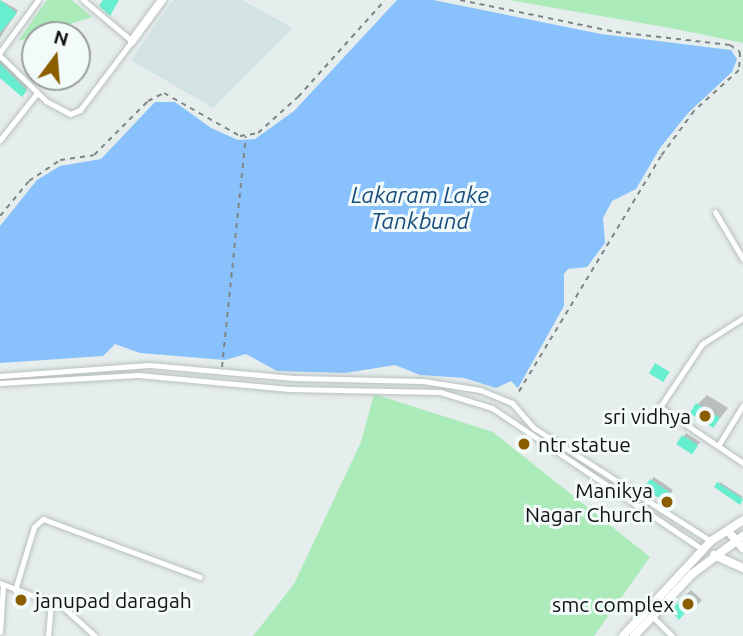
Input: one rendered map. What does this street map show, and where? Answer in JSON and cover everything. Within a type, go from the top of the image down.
[{"type":"street","points":[[38,0],[0,54],[37,93],[62,111],[80,110],[162,0]]},
{"type":"street","points":[[86,1],[132,41]]},
{"type":"street","points":[[0,139],[37,93]]},
{"type":"street","points":[[715,212],[743,259]]},
{"type":"street","points":[[742,460],[660,407],[702,344],[743,318]]},
{"type":"street","points":[[0,376],[122,365],[222,369],[296,378],[423,381],[480,390],[512,403],[534,428],[711,541]]},
{"type":"street","points":[[0,383],[138,375],[289,389],[440,392],[492,408],[528,435],[703,550],[743,568]]},
{"type":"street","points":[[718,446],[743,405]]},
{"type":"street","points":[[528,435],[534,428]]},
{"type":"street","points":[[15,590],[34,527],[43,519],[200,577]]},
{"type":"street","points":[[624,636],[711,541],[743,520]]},
{"type":"street","points":[[634,636],[692,574],[741,542],[728,531]]},
{"type":"street","points":[[0,632],[2,584],[51,603],[77,617],[95,636]]},
{"type":"street","points":[[48,636],[51,603]]},
{"type":"street","points":[[653,617],[672,636]]},
{"type":"path","points":[[0,216],[29,181],[60,160],[94,155],[148,101],[164,93],[240,136],[258,133],[298,97],[385,0]]},
{"type":"path","points":[[460,0],[616,32],[730,45],[740,52],[739,71]]},
{"type":"path","points":[[512,403],[661,156],[694,111],[743,69]]},
{"type":"path","points":[[222,369],[246,135]]},
{"type":"shaded area","points":[[173,0],[242,0],[293,28],[213,108],[131,60]]},
{"type":"green space","points":[[47,0],[72,0],[92,17],[80,21],[32,21]]},
{"type":"green space","points":[[509,0],[743,0],[743,43],[681,30]]},
{"type":"green space","points":[[374,394],[493,432],[650,557],[594,636],[253,636],[294,584],[361,442]]},
{"type":"water","name":"Lakaram Lake Tankbund","points":[[397,0],[433,0],[601,34],[731,50],[737,59],[732,72],[688,113],[660,148],[636,189],[612,201],[603,218],[605,243],[587,267],[568,269],[564,274],[564,306],[518,388],[511,381],[496,388],[464,378],[420,375],[395,365],[345,373],[277,371],[246,354],[225,360],[140,353],[115,344],[103,356],[0,363],[0,226],[37,180],[60,166],[101,159],[155,102],[175,102],[211,128],[238,140],[255,139],[294,111]]},
{"type":"building","points":[[0,0],[17,13],[0,33]]},
{"type":"building","points":[[103,0],[119,0],[110,16],[99,6]]},
{"type":"building","points":[[0,63],[21,84],[21,91],[26,91],[22,97],[0,78]]},
{"type":"building","points":[[655,363],[670,372],[663,382],[649,373]]},
{"type":"building","name":"sri vidhya","points":[[696,403],[720,418],[713,428],[690,413]]},
{"type":"building","points":[[682,435],[698,445],[692,454],[676,444]]},
{"type":"building","points":[[650,479],[671,493],[665,502],[644,488]]},
{"type":"building","points":[[717,482],[743,499],[740,505],[714,487]]},
{"type":"building","points":[[684,595],[697,607],[692,613],[688,609],[679,620],[671,611]]},
{"type":"place","name":"sri vidhya","points":[[705,416]]},
{"type":"place","name":"ntr statue","points":[[524,444]]},
{"type":"place","name":"Manikya Nagar Church","points":[[667,502]]},
{"type":"place","name":"janupad daragah","points":[[21,600]]},
{"type":"place","name":"smc complex","points":[[688,604]]}]
